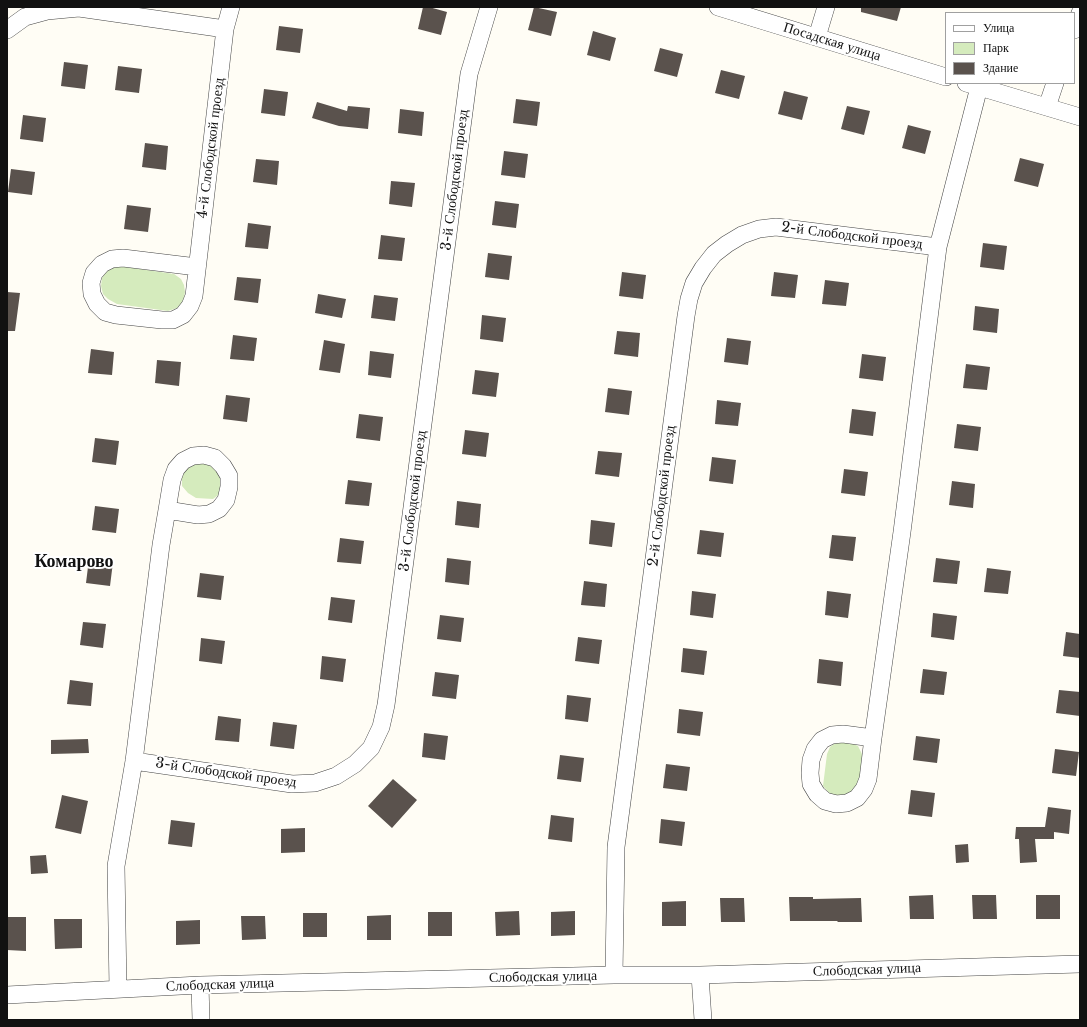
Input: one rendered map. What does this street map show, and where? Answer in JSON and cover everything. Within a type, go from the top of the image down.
[{"type":"street","name":"4-й Слободской проезд","points":[[197,267],[123,258],[112,259],[102,264],[94,272],[91,283],[92,294],[97,304],[105,312],[116,315],[173,320],[183,315],[190,306],[194,296],[225,29],[231,7]]},
{"type":"street","name":"3-й Слободской проезд","points":[[134,761],[292,784],[315,783],[336,776],[355,764],[371,748],[381,728],[386,705],[469,74],[489,7]]},
{"type":"street","name":"Посадская улица","points":[[718,7],[945,77]]},
{"type":"street","points":[[817,37],[826,7]]},
{"type":"street","points":[[7,30],[25,17],[47,11],[79,8],[225,29]]},
{"type":"street","points":[[1075,27],[1080,13]]},
{"type":"street","points":[[1047,107],[1055,84]]},
{"type":"street","points":[[972,85],[1080,117]]},
{"type":"street","name":"2-й Слободской проезд","points":[[873,738],[843,734],[832,735],[822,740],[815,749],[811,760],[811,784],[817,794],[825,801],[836,804],[847,803],[857,798],[864,789],[868,778],[902,532],[938,247],[972,85]]},
{"type":"street","name":"2-й Слободской проезд","points":[[614,975],[616,847],[686,316],[694,283],[710,259],[728,244],[742,235],[753,231],[776,227],[938,247]]},
{"type":"street","points":[[118,990],[116,866],[134,761],[167,510]]},
{"type":"street","name":"Слободская улица","points":[[7,995],[200,985],[614,975],[700,975],[1080,964]]},
{"type":"street","points":[[700,975],[703,1020]]},
{"type":"street","points":[[200,985],[201,1020]]},
{"type":"green space","points":[[120,266],[174,274],[181,279],[184,285],[185,292],[181,304],[177,308],[168,311],[117,304],[108,299],[103,294],[101,286],[102,278],[107,271]]},
{"type":"green space","points":[[206,462],[224,473],[221,493],[213,499],[196,498],[188,493],[182,486],[182,476],[186,467],[193,463]]},
{"type":"green space","points":[[838,741],[848,741],[858,746],[863,756],[860,784],[846,798],[830,794],[823,786],[827,754],[830,747]]},
{"type":"building","points":[[423,7],[429,7],[447,12],[441,35],[418,29]]},
{"type":"building","points":[[534,7],[557,12],[551,36],[528,30]]},
{"type":"building","points":[[861,7],[901,7],[897,21],[861,12]]},
{"type":"building","points":[[279,26],[303,29],[300,53],[276,50]]},
{"type":"building","points":[[593,31],[616,38],[610,61],[587,55]]},
{"type":"building","points":[[660,48],[683,54],[677,77],[654,71]]},
{"type":"building","points":[[64,62],[88,65],[85,89],[61,86]]},
{"type":"building","points":[[118,66],[142,69],[139,93],[115,90]]},
{"type":"building","points":[[721,70],[745,76],[739,99],[715,93]]},
{"type":"building","points":[[264,89],[288,92],[285,116],[261,113]]},
{"type":"building","points":[[784,91],[808,97],[802,120],[778,114]]},
{"type":"building","points":[[516,99],[540,102],[537,126],[513,123]]},
{"type":"building","points":[[317,102],[347,111],[348,106],[370,108],[368,129],[339,126],[312,118]]},
{"type":"building","points":[[847,106],[870,111],[864,135],[841,129]]},
{"type":"building","points":[[400,109],[424,112],[422,136],[398,133]]},
{"type":"building","points":[[23,115],[46,118],[43,142],[20,139]]},
{"type":"building","points":[[908,125],[931,131],[925,154],[902,148]]},
{"type":"building","points":[[145,143],[168,146],[166,170],[142,167]]},
{"type":"building","points":[[504,151],[528,154],[525,178],[501,175]]},
{"type":"building","points":[[1020,158],[1044,164],[1038,187],[1014,181]]},
{"type":"building","points":[[256,159],[279,161],[277,185],[253,182]]},
{"type":"building","points":[[11,169],[35,172],[32,195],[8,192]]},
{"type":"building","points":[[391,181],[415,183],[412,207],[389,204]]},
{"type":"building","points":[[495,201],[519,204],[516,228],[492,225]]},
{"type":"building","points":[[127,205],[151,208],[148,232],[124,229]]},
{"type":"building","points":[[248,223],[271,226],[268,249],[245,247]]},
{"type":"building","points":[[381,235],[405,238],[402,261],[378,259]]},
{"type":"building","points":[[983,243],[1007,246],[1004,270],[980,267]]},
{"type":"building","points":[[488,253],[512,256],[509,280],[485,277]]},
{"type":"building","points":[[622,272],[646,275],[643,299],[619,296]]},
{"type":"building","points":[[774,272],[798,275],[795,298],[771,296]]},
{"type":"building","points":[[237,277],[261,279],[258,303],[234,300]]},
{"type":"building","points":[[825,280],[849,283],[846,306],[822,304]]},
{"type":"building","points":[[7,292],[20,293],[15,331],[7,331]]},
{"type":"building","points":[[318,294],[346,299],[342,318],[315,313]]},
{"type":"building","points":[[374,295],[398,298],[395,321],[371,318]]},
{"type":"building","points":[[975,306],[999,309],[997,333],[973,330]]},
{"type":"building","points":[[482,315],[506,318],[503,342],[480,339]]},
{"type":"building","points":[[617,331],[640,333],[638,357],[614,354]]},
{"type":"building","points":[[233,335],[257,338],[254,361],[230,359]]},
{"type":"building","points":[[727,338],[751,341],[748,365],[724,362]]},
{"type":"building","points":[[324,340],[345,344],[340,373],[319,370]]},
{"type":"building","points":[[91,349],[114,352],[112,375],[88,373]]},
{"type":"building","points":[[370,351],[394,354],[391,378],[368,375]]},
{"type":"building","points":[[862,354],[886,357],[883,381],[859,378]]},
{"type":"building","points":[[157,360],[181,362],[179,386],[155,383]]},
{"type":"building","points":[[966,364],[990,367],[987,390],[963,388]]},
{"type":"building","points":[[475,370],[499,373],[496,397],[472,394]]},
{"type":"building","points":[[608,388],[632,391],[629,415],[605,412]]},
{"type":"building","points":[[226,395],[250,398],[247,422],[223,419]]},
{"type":"building","points":[[717,400],[741,403],[738,426],[715,424]]},
{"type":"building","points":[[852,409],[876,412],[873,436],[849,433]]},
{"type":"building","points":[[359,414],[383,417],[380,441],[356,438]]},
{"type":"building","points":[[957,424],[981,427],[978,451],[954,448]]},
{"type":"building","points":[[465,430],[489,433],[486,457],[462,454]]},
{"type":"building","points":[[95,438],[119,441],[116,465],[92,462]]},
{"type":"building","points":[[598,451],[622,453],[619,477],[595,474]]},
{"type":"building","points":[[712,457],[736,460],[733,484],[709,481]]},
{"type":"building","points":[[844,469],[868,472],[865,496],[841,493]]},
{"type":"building","points":[[348,480],[372,483],[369,506],[345,504]]},
{"type":"building","points":[[952,481],[975,484],[973,508],[949,505]]},
{"type":"building","points":[[457,501],[481,504],[479,528],[455,525]]},
{"type":"building","points":[[95,506],[119,509],[116,533],[92,530]]},
{"type":"building","points":[[591,520],[615,523],[612,547],[589,544]]},
{"type":"building","points":[[700,530],[724,533],[721,557],[697,554]]},
{"type":"building","points":[[832,535],[856,537],[853,561],[829,558]]},
{"type":"building","points":[[340,538],[364,541],[361,564],[337,562]]},
{"type":"building","points":[[447,558],[471,561],[469,585],[445,582]]},
{"type":"building","points":[[936,558],[960,561],[957,584],[933,582]]},
{"type":"building","points":[[89,559],[113,562],[110,586],[86,583]]},
{"type":"building","points":[[987,568],[1011,571],[1008,594],[984,592]]},
{"type":"building","points":[[200,573],[224,576],[221,600],[197,597]]},
{"type":"building","points":[[584,581],[607,584],[605,607],[581,605]]},
{"type":"building","points":[[692,591],[716,594],[713,618],[690,615]]},
{"type":"building","points":[[827,591],[851,594],[848,618],[825,615]]},
{"type":"building","points":[[331,597],[355,600],[352,623],[328,620]]},
{"type":"building","points":[[933,613],[957,616],[954,640],[931,637]]},
{"type":"building","points":[[440,615],[464,618],[461,642],[437,639]]},
{"type":"building","points":[[83,622],[106,624],[103,648],[80,645]]},
{"type":"building","points":[[1066,632],[1080,634],[1080,658],[1063,656]]},
{"type":"building","points":[[578,637],[602,640],[599,664],[575,661]]},
{"type":"building","points":[[201,638],[225,641],[222,664],[199,661]]},
{"type":"building","points":[[683,648],[707,651],[704,675],[681,672]]},
{"type":"building","points":[[322,656],[346,659],[343,682],[320,679]]},
{"type":"building","points":[[819,659],[843,662],[841,686],[817,683]]},
{"type":"building","points":[[923,669],[947,672],[944,695],[920,693]]},
{"type":"building","points":[[435,672],[459,675],[456,699],[432,696]]},
{"type":"building","points":[[70,680],[93,683],[91,706],[67,704]]},
{"type":"building","points":[[1059,690],[1080,692],[1080,716],[1056,713]]},
{"type":"building","points":[[567,695],[591,698],[588,722],[565,719]]},
{"type":"building","points":[[679,709],[703,712],[700,736],[677,733]]},
{"type":"building","points":[[218,716],[241,719],[239,742],[215,740]]},
{"type":"building","points":[[273,722],[297,725],[294,749],[270,746]]},
{"type":"building","points":[[424,733],[448,736],[445,760],[422,757]]},
{"type":"building","points":[[916,736],[940,739],[937,763],[913,760]]},
{"type":"building","points":[[88,739],[89,753],[51,754],[51,740]]},
{"type":"building","points":[[1055,749],[1079,752],[1076,776],[1052,773]]},
{"type":"building","points":[[560,755],[584,758],[581,782],[557,779]]},
{"type":"building","points":[[666,764],[690,767],[687,791],[663,788]]},
{"type":"building","points":[[393,779],[417,800],[392,828],[368,806]]},
{"type":"building","points":[[911,790],[935,793],[932,817],[908,814]]},
{"type":"building","points":[[62,795],[88,801],[81,834],[55,828]]},
{"type":"building","points":[[1048,807],[1071,810],[1069,834],[1054,832],[1054,839],[1035,839],[1037,862],[1020,863],[1019,839],[1015,839],[1016,827],[1045,827]]},
{"type":"building","points":[[551,815],[574,818],[572,842],[548,839]]},
{"type":"building","points":[[661,819],[685,822],[682,846],[659,843]]},
{"type":"building","points":[[171,820],[195,823],[192,847],[168,844]]},
{"type":"building","points":[[305,828],[305,852],[281,853],[281,829]]},
{"type":"building","points":[[968,844],[969,862],[956,863],[955,845]]},
{"type":"building","points":[[46,855],[48,873],[31,874],[30,856]]},
{"type":"building","points":[[933,895],[934,919],[910,919],[909,896]]},
{"type":"building","points":[[972,895],[996,895],[997,919],[973,919]]},
{"type":"building","points":[[1036,895],[1060,895],[1060,919],[1036,919]]},
{"type":"building","points":[[789,897],[813,897],[813,899],[861,898],[862,922],[790,921]]},
{"type":"building","points":[[720,898],[744,898],[745,922],[721,922]]},
{"type":"building","points":[[686,901],[686,926],[662,926],[662,902]]},
{"type":"building","points":[[519,911],[520,935],[496,936],[495,912]]},
{"type":"building","points":[[575,911],[575,935],[551,936],[551,912]]},
{"type":"building","points":[[428,912],[452,912],[452,936],[428,936]]},
{"type":"building","points":[[303,913],[327,913],[327,937],[303,937]]},
{"type":"building","points":[[391,915],[391,940],[367,940],[367,916]]},
{"type":"building","points":[[241,916],[265,916],[266,939],[242,940]]},
{"type":"building","points":[[7,917],[26,917],[26,951],[7,950]]},
{"type":"building","points":[[54,919],[82,919],[82,948],[55,949]]},
{"type":"building","points":[[200,920],[200,944],[176,945],[176,921]]},
{"type":"district","name":"Комарово","points":[[74,562]]}]
